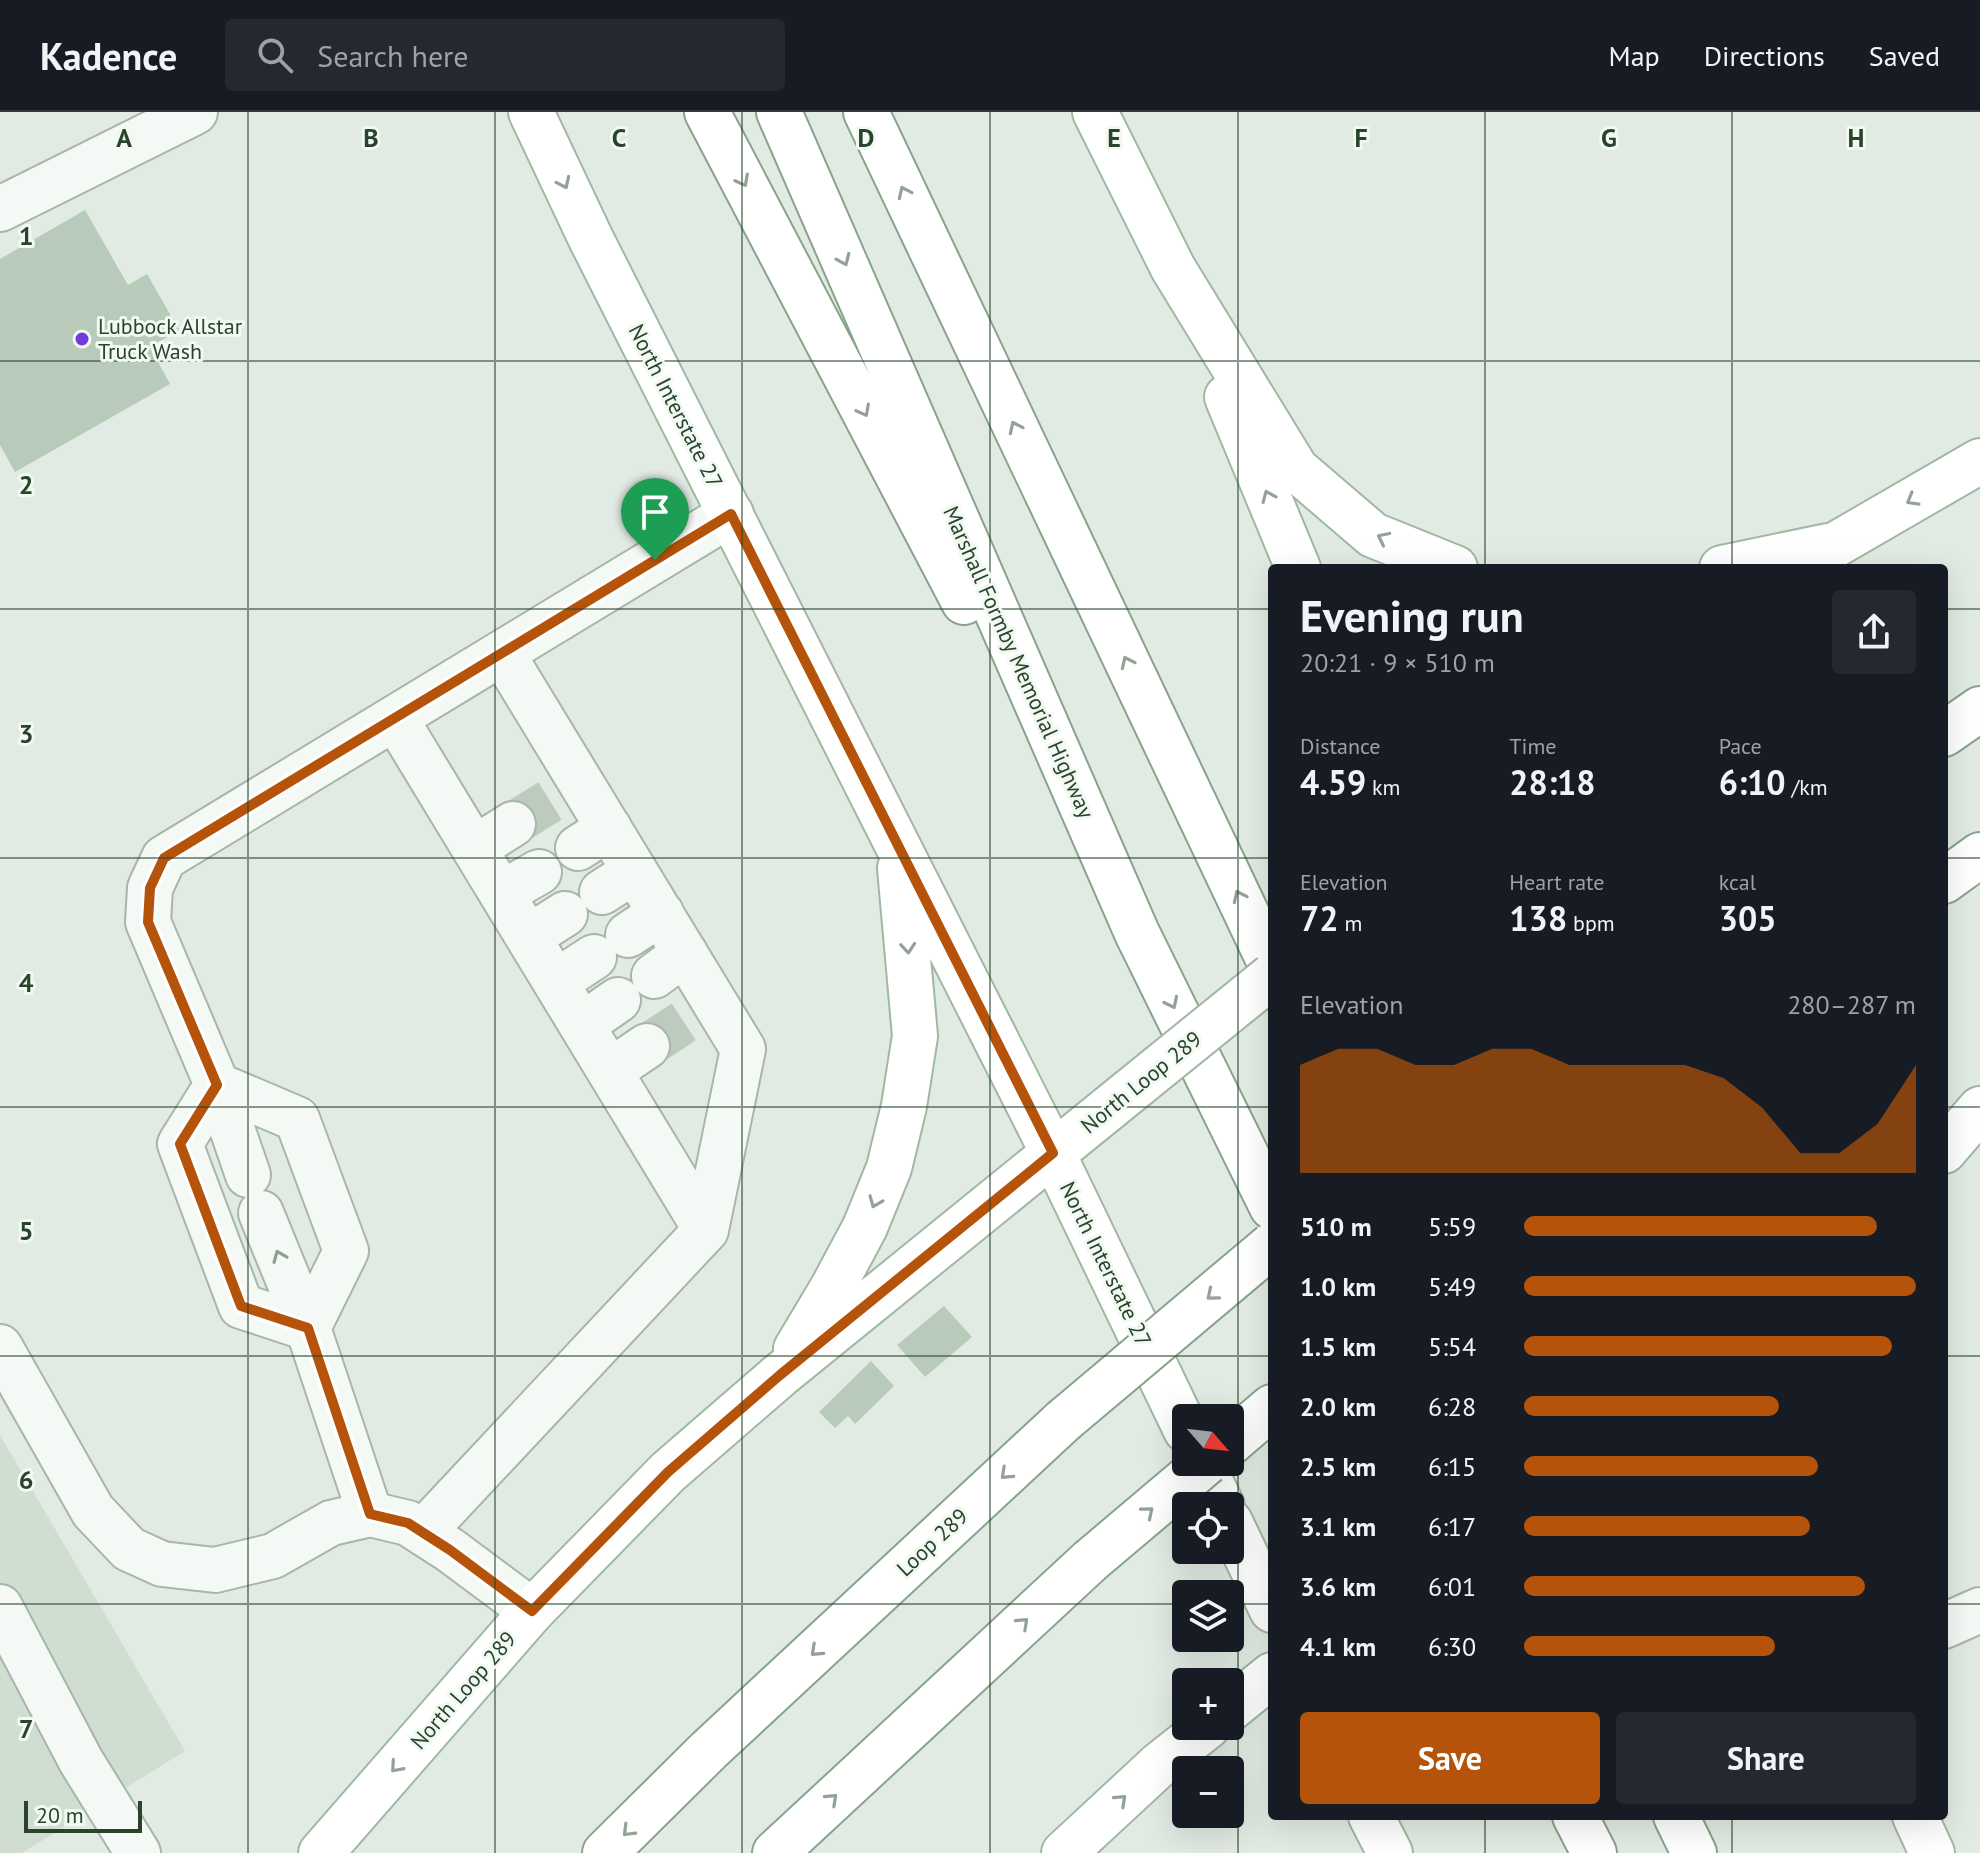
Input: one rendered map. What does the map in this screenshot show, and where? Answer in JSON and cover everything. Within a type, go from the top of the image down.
[{"type":"main road","name":"North Interstate 27","points":[[531,112],[585,226],[1053,1153],[1174,1404]]},
{"type":"main road","points":[[707,112],[1137,933]]},
{"type":"main road","name":"Marshall Formby Memorial Highway","points":[[779,112],[1137,933],[1268,1199]]},
{"type":"main road","points":[[866,112],[1268,959]]},
{"type":"main road","points":[[1095,112],[1173,268],[1296,469],[1373,535],[1445,564]]},
{"type":"main road","points":[[1114,112],[1173,268],[1296,564]]},
{"type":"main road","points":[[1754,564],[1817,556],[1980,461]]},
{"type":"main road","points":[[1948,731],[1980,709]]},
{"type":"main road","points":[[780,1375],[865,1227],[889,1168],[904,1106],[915,1036],[898,842]]},
{"type":"main road","points":[[1948,878],[1980,855]]},
{"type":"main road","name":"North Loop 289","points":[[321,1853],[532,1611],[668,1472],[780,1375],[1268,979]]},
{"type":"main road","points":[[1948,1125],[1980,1098]]},
{"type":"main road","points":[[1948,1146],[1980,1109]]},
{"type":"main road","name":"Loop 289","points":[[605,1853],[709,1750],[1063,1421],[1268,1248]]},
{"type":"main road","points":[[1244,1431],[1268,1410]]},
{"type":"main road","points":[[775,1853],[1090,1561],[1188,1476]]},
{"type":"main road","points":[[1244,1551],[1268,1602]]},
{"type":"main road","points":[[1244,1698],[1268,1678]]},
{"type":"main road","points":[[1064,1853],[1190,1740]]},
{"type":"main road","points":[[1373,1820],[1390,1853]]},
{"type":"main road","points":[[1577,1820],[1594,1853]]},
{"type":"main road","points":[[1678,1820],[1694,1853]]},
{"type":"main road","points":[[1917,1820],[1932,1853]]},
{"type":"street","points":[[0,209],[195,112]]},
{"type":"street","points":[[370,1514],[308,1328],[255,1194],[217,1085],[148,922],[150,888],[164,858],[731,514]]},
{"type":"street","points":[[423,1532],[706,1230],[743,1049],[700,1012],[669,964],[628,935],[618,882],[566,791],[502,653]]},
{"type":"street","points":[[395,718],[475,848],[520,883],[529,937],[706,1230]]},
{"type":"street","points":[[475,848],[513,824]]},
{"type":"street","points":[[529,937],[565,914]]},
{"type":"street","points":[[556,982],[628,935]]},
{"type":"street","points":[[582,1025],[618,1000]]},
{"type":"street","points":[[610,1071],[647,1046]]},
{"type":"street","points":[[217,1085],[297,1119],[346,1251],[308,1328]]},
{"type":"street","points":[[217,1085],[180,1144],[241,1306],[308,1328]]},
{"type":"street","points":[[0,1347],[93,1511],[129,1549],[162,1564],[215,1570],[273,1556],[331,1523],[370,1514],[408,1523],[532,1611]]},
{"type":"street","points":[[0,1607],[81,1761],[138,1853]]},
{"type":"street","points":[[1948,1624],[1980,1610]]},
{"type":"shaded area","points":[[0,1435],[185,1751],[22,1853],[0,1853]]},
{"type":"building","name":"Lubbock Allstar Truck Wash","points":[[85,210],[128,285],[147,274],[179,330],[150,347],[170,384],[15,472],[0,445],[0,259]]},
{"type":"building","points":[[944,1306],[972,1337],[925,1377],[897,1345]]},
{"type":"building","points":[[871,1361],[894,1386],[855,1424],[848,1416],[835,1428],[819,1412]]},
{"type":"tunnel","points":[[513,824],[550,801]]},
{"type":"tunnel","points":[[647,1046],[685,1021]]},
{"type":"place","name":"Lubbock Allstar Truck Wash","points":[[82,339]]},
{"type":"route","points":[[731,514],[1053,1153],[780,1375],[668,1472],[532,1611],[408,1523],[370,1514],[308,1328],[241,1306],[180,1144],[217,1085],[148,922],[150,888],[164,858],[655,560],[731,514]]}]
